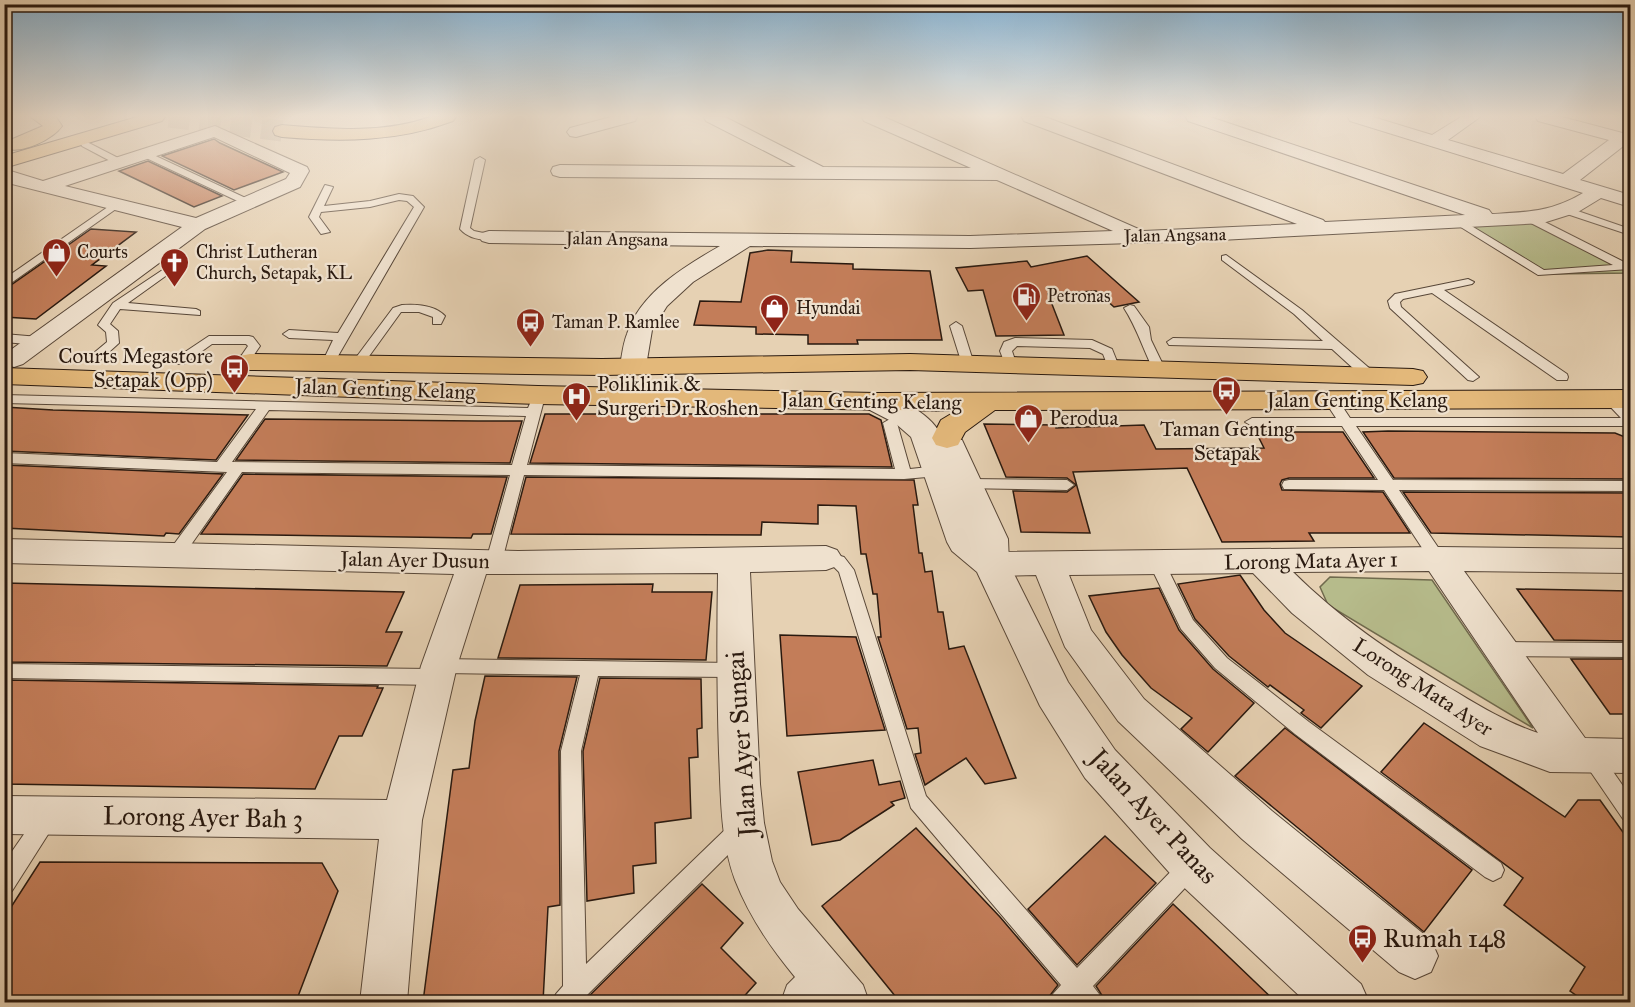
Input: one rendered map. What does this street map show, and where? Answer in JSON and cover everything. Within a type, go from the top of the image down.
[{"type":"main road","points":[[4,172],[27,164]]},
{"type":"main road","name":"Jalan Genting Kelang","points":[[7,369],[93,360],[243,362],[334,351],[358,363],[602,367],[891,362],[1371,377],[1562,377],[1628,402]]},
{"type":"main road","points":[[602,367],[635,380],[875,386],[908,393],[923,403]]},
{"type":"main road","name":"Jalan Genting Kelang","points":[[7,369],[536,404],[883,412],[923,403],[988,402],[1338,411],[1628,402]]},
{"type":"main road","points":[[947,438],[952,427],[988,402]]},
{"type":"street","points":[[44,187],[113,164]]},
{"type":"street","points":[[7,369],[39,341],[198,225],[292,183],[300,171],[285,164]]},
{"type":"street","points":[[804,164],[822,173]]},
{"type":"street","points":[[979,164],[1140,235]]},
{"type":"street","points":[[1156,164],[1327,228]]},
{"type":"street","points":[[1333,164],[1496,219]]},
{"type":"street","points":[[1510,164],[1630,201]]},
{"type":"street","points":[[1566,181],[1591,164]]},
{"type":"street","points":[[560,171],[1002,174]]},
{"type":"street","points":[[4,172],[11,178],[198,225]]},
{"type":"street","name":"Jalan Angsana","points":[[489,237],[970,242],[1140,235],[1201,235],[1543,217],[1565,210],[1599,191]]},
{"type":"street","name":"Jalan Angsana","points":[[633,366],[640,331],[656,305],[685,276],[744,241]]},
{"type":"street","name":"Jalan Ayer Panas","points":[[923,403],[947,438],[953,478]]},
{"type":"street","name":"Jalan Ayer Panas","points":[[883,412],[905,416],[925,433],[991,539],[991,564],[1054,694],[1100,764],[1193,864],[1343,1002]]},
{"type":"street","name":"Jalan Ayer Dusun","points":[[4,551],[484,561],[734,562],[826,558]]},
{"type":"street","points":[[1438,559],[1502,650],[1583,756]]},
{"type":"street","name":"Lorong Mata Ayer 1","points":[[991,564],[1438,559],[1630,561]]},
{"type":"street","points":[[383,1002],[402,820],[438,672],[484,561]]},
{"type":"street","name":"Lorong Mata Ayer","points":[[1262,561],[1304,604],[1381,665],[1493,734],[1550,755],[1630,756]]},
{"type":"street","name":"Jalan Ayer Sungai","points":[[734,562],[734,670],[742,826],[751,863],[765,898],[789,933],[825,994]]},
{"type":"street","points":[[1048,564],[1077,637],[1131,710],[1257,825],[1415,956]]},
{"type":"street","name":"Lorong Ayer Bah 3","points":[[4,815],[402,820]]},
{"type":"lane","points":[[169,164],[249,203]]},
{"type":"lane","points":[[479,164],[465,229],[471,234],[489,237]]},
{"type":"lane","points":[[325,232],[314,217],[328,187]]},
{"type":"lane","points":[[316,210],[370,204],[399,196],[410,198],[419,207],[334,351]]},
{"type":"lane","points":[[4,285],[118,204]]},
{"type":"lane","points":[[1565,210],[1630,232]]},
{"type":"lane","points":[[1527,217],[1629,268]]},
{"type":"lane","points":[[1456,221],[1542,273],[1629,268]]},
{"type":"lane","points":[[1226,258],[1298,312],[1371,377]]},
{"type":"lane","points":[[93,360],[113,343],[112,331],[104,325],[117,305],[170,268]]},
{"type":"lane","points":[[1468,282],[1399,296],[1394,301],[1396,308],[1473,377]]},
{"type":"lane","points":[[1432,288],[1562,377]]},
{"type":"lane","points":[[117,305],[196,313]]},
{"type":"lane","points":[[358,363],[397,310],[405,308],[434,312],[439,316],[437,321]]},
{"type":"lane","points":[[1130,308],[1143,327],[1145,340],[1160,371]]},
{"type":"lane","points":[[956,326],[968,364]]},
{"type":"lane","points":[[288,334],[328,334],[334,351]]},
{"type":"lane","points":[[1173,342],[1336,345]]},
{"type":"lane","points":[[7,369],[267,405],[536,404],[520,471],[484,561]]},
{"type":"lane","points":[[221,468],[267,405]]},
{"type":"lane","points":[[1252,422],[1338,411],[1438,559]]},
{"type":"lane","points":[[883,412],[904,474]]},
{"type":"lane","points":[[4,458],[221,468],[904,474],[1067,485]]},
{"type":"lane","points":[[175,555],[237,468]]},
{"type":"lane","points":[[1289,484],[1630,486]]},
{"type":"lane","points":[[826,558],[838,561],[846,570],[918,801],[1084,994]]},
{"type":"lane","points":[[1157,562],[1187,624],[1221,663],[1302,728],[1493,870]]},
{"type":"lane","points":[[1502,650],[1630,650]]},
{"type":"lane","points":[[569,997],[571,751],[591,668]]},
{"type":"lane","points":[[4,671],[438,672],[591,668],[734,670]]},
{"type":"lane","points":[[1583,756],[1630,812]]},
{"type":"lane","points":[[4,883],[49,816]]},
{"type":"lane","points":[[569,997],[742,826]]},
{"type":"lane","points":[[1061,1002],[1084,994],[1193,864]]},
{"type":"green space","points":[[1527,221],[1630,273],[1550,274],[1466,223]]},
{"type":"green space","points":[[1330,577],[1432,580],[1533,728],[1328,605],[1320,587]]},
{"type":"building","points":[[139,164],[154,164],[222,196],[194,207],[119,171]]},
{"type":"building","points":[[179,164],[266,164],[283,172],[234,190]]},
{"type":"building","name":"Courts","points":[[91,229],[136,232],[92,265],[106,266],[36,319],[4,317],[4,290]]},
{"type":"building","points":[[768,250],[792,251],[791,262],[853,264],[853,269],[930,271],[942,340],[857,340],[858,344],[808,344],[808,335],[756,334],[756,327],[694,325],[700,301],[741,302],[750,253]]},
{"type":"building","points":[[1087,256],[1139,302],[1114,307],[1096,291],[1048,294],[1064,335],[996,336],[983,290],[968,291],[956,268],[1027,261],[1031,267]]},
{"type":"building","points":[[4,407],[248,415],[216,460],[4,451]]},
{"type":"building","points":[[545,414],[869,414],[881,420],[892,467],[530,463]]},
{"type":"building","points":[[265,419],[522,421],[510,463],[236,460]]},
{"type":"building","points":[[984,424],[1056,425],[1056,428],[1144,425],[1156,449],[1264,448],[1256,432],[1343,432],[1374,478],[1289,478],[1282,480],[1280,484],[1282,490],[1383,492],[1410,533],[1309,533],[1314,541],[1222,542],[1187,468],[1073,472],[1090,533],[1021,532],[1013,491],[1067,492],[1076,485],[1067,478],[1006,477]]},
{"type":"building","points":[[1363,432],[1615,433],[1630,439],[1630,479],[1394,478]]},
{"type":"building","points":[[4,465],[223,474],[179,534],[166,533],[164,536],[4,528]]},
{"type":"building","points":[[243,474],[507,477],[491,534],[473,534],[471,538],[201,534]]},
{"type":"building","points":[[526,477],[914,480],[918,505],[913,505],[919,553],[922,553],[925,572],[932,571],[938,612],[943,612],[949,649],[964,646],[1016,778],[985,784],[966,758],[925,785],[915,754],[921,753],[918,728],[907,729],[878,637],[881,637],[877,594],[873,594],[866,554],[861,554],[856,506],[818,505],[818,524],[762,522],[761,535],[511,534]]},
{"type":"building","points":[[1403,492],[1630,493],[1630,537],[1431,533]]},
{"type":"building","points":[[1240,575],[1264,610],[1285,633],[1362,686],[1321,728],[1301,713],[1304,710],[1270,685],[1268,687],[1229,656],[1195,619],[1178,584]]},
{"type":"building","points":[[4,583],[404,592],[386,632],[402,632],[387,666],[4,662]]},
{"type":"building","points":[[653,584],[652,592],[712,592],[706,660],[498,658],[520,585]]},
{"type":"building","points":[[1159,588],[1179,630],[1213,669],[1254,703],[1208,752],[1181,729],[1192,718],[1151,688],[1122,655],[1106,632],[1089,596]]},
{"type":"building","points":[[1517,589],[1630,591],[1630,641],[1554,640]]},
{"type":"building","points":[[780,635],[856,637],[885,730],[787,736]]},
{"type":"building","points":[[1571,659],[1630,659],[1630,714],[1610,714]]},
{"type":"building","points":[[485,676],[577,677],[559,751],[560,905],[548,907],[543,1002],[423,1002],[453,770],[469,768],[475,721]]},
{"type":"building","points":[[600,678],[701,679],[702,728],[697,729],[698,757],[689,758],[691,818],[655,823],[656,863],[633,866],[634,893],[587,901],[583,751]]},
{"type":"building","points":[[4,680],[378,686],[377,688],[383,688],[362,736],[339,736],[315,789],[4,784]]},
{"type":"building","points":[[1424,723],[1565,817],[1578,800],[1600,800],[1630,842],[1630,1002],[1586,1002],[1570,991],[1585,967],[1504,905],[1523,878],[1381,772]]},
{"type":"building","points":[[1285,728],[1472,870],[1424,932],[1235,776]]},
{"type":"building","points":[[873,760],[879,785],[900,781],[905,798],[891,802],[894,805],[840,840],[812,845],[798,772]]},
{"type":"building","points":[[916,828],[1000,917],[1058,985],[1045,1002],[900,1002],[822,906]]},
{"type":"building","points":[[1105,836],[1156,883],[1077,965],[1028,909]]},
{"type":"building","points":[[40,862],[322,863],[338,891],[297,999],[4,997],[4,918]]},
{"type":"building","points":[[702,884],[743,923],[721,948],[756,983],[739,1002],[583,1002]]},
{"type":"building","points":[[1173,904],[1276,1002],[1106,1002],[1096,986]]},
{"type":"place","name":"Courts","points":[[56,278]]},
{"type":"place","name":"Christ Lutheran Church, Setapak, KL","points":[[175,288]]},
{"type":"place","name":"Petronas","points":[[1026,322]]},
{"type":"place","name":"Hyundai","points":[[775,334]]},
{"type":"place","name":"Taman P. Ramlee","points":[[531,348]]},
{"type":"place","name":"Courts Megastore Setapak (Opp)","points":[[234,394]]},
{"type":"place","name":"Taman Genting Setapak","points":[[1227,416]]},
{"type":"place","name":"Poliklinik & Surgeri Dr Roshen","points":[[576,422]]},
{"type":"place","name":"Perodua","points":[[1028,444]]},
{"type":"place","name":"Rumah 148","points":[[1362,964]]}]
